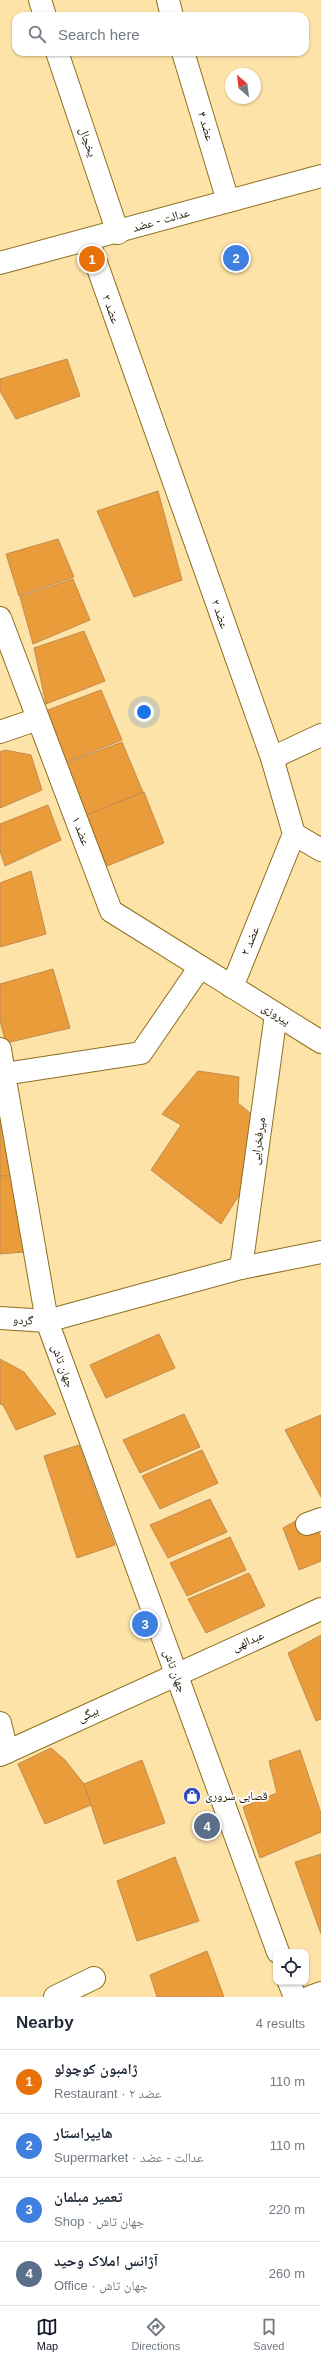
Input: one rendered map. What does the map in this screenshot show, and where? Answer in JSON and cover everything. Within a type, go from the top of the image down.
[{"type":"street","points":[[40,0],[44,12]]},
{"type":"street","points":[[168,0],[171,12]]},
{"type":"street","name":"یخچال","points":[[58,56],[118,232]]},
{"type":"street","name":"عضد ۴","points":[[184,56],[228,201]]},
{"type":"street","name":"عدالت - عضد","points":[[0,263],[321,176]]},
{"type":"street","name":"عضد ۲","points":[[88,240],[272,758],[294,834],[232,986]]},
{"type":"street","name":"عضد ۱","points":[[0,618],[111,911],[232,986]]},
{"type":"street","points":[[0,732],[38,719]]},
{"type":"street","points":[[272,758],[321,735]]},
{"type":"street","points":[[294,834],[321,850]]},
{"type":"street","points":[[4,1074],[141,1053],[200,967]]},
{"type":"street","name":"پیروزی","points":[[232,986],[321,1042]]},
{"type":"street","name":"میرفخرایی","points":[[241,1268],[276,1014]]},
{"type":"street","name":"جهان تاش","points":[[0,1049],[47,1321],[277,1949]]},
{"type":"street","points":[[47,1321],[241,1268],[321,1253]]},
{"type":"street","name":"گردو","points":[[0,1318],[47,1321]]},
{"type":"street","name":"عبدالهی","points":[[176,1674],[321,1609]]},
{"type":"street","name":"بیگی","points":[[4,1753],[176,1674]]},
{"type":"street","points":[[0,1723],[4,1753]]},
{"type":"street","points":[[55,1997],[94,1978]]},
{"type":"street","points":[[290,1985],[295,1997]]},
{"type":"street","points":[[310,1997],[321,1994]]},
{"type":"building","points":[[67,359],[80,396],[16,419],[0,391],[0,379]]},
{"type":"building","points":[[158,491],[182,580],[134,597],[97,511]]},
{"type":"building","points":[[58,539],[74,577],[19,596],[6,554]]},
{"type":"building","points":[[73,579],[90,620],[33,644],[20,597]]},
{"type":"building","points":[[84,631],[105,681],[46,704],[34,648]]},
{"type":"building","points":[[101,690],[122,740],[66,762],[45,711]]},
{"type":"building","points":[[122,742],[143,792],[87,815],[66,763]]},
{"type":"building","points":[[5,750],[31,755],[42,790],[0,808],[0,752]]},
{"type":"building","points":[[144,792],[164,843],[107,866],[86,815]]},
{"type":"building","points":[[48,805],[61,840],[5,866],[0,851],[0,824]]},
{"type":"building","points":[[31,871],[46,934],[0,947],[0,883]]},
{"type":"building","points":[[53,969],[70,1028],[6,1043],[0,1021],[0,984]]},
{"type":"building","points":[[198,1071],[239,1077],[238,1103],[255,1117],[246,1184],[221,1224],[151,1170],[181,1125],[162,1114]]},
{"type":"building","points":[[0,1104],[20,1175],[0,1176]]},
{"type":"building","points":[[20,1175],[24,1252],[0,1254],[0,1176]]},
{"type":"building","points":[[159,1334],[175,1368],[106,1398],[90,1365]]},
{"type":"building","points":[[0,1359],[24,1372],[56,1414],[16,1430],[3,1405],[0,1404]]},
{"type":"building","points":[[184,1414],[200,1447],[140,1473],[123,1440]]},
{"type":"building","points":[[321,1415],[321,1497],[285,1430]]},
{"type":"building","points":[[79,1445],[115,1545],[77,1558],[44,1456]]},
{"type":"building","points":[[202,1450],[218,1483],[160,1509],[142,1476]]},
{"type":"building","points":[[210,1499],[227,1532],[168,1558],[150,1525]]},
{"type":"building","points":[[310,1513],[321,1537],[321,1561],[299,1570],[283,1528]]},
{"type":"building","points":[[230,1537],[246,1570],[187,1596],[170,1563]]},
{"type":"building","points":[[249,1573],[265,1606],[206,1633],[188,1599]]},
{"type":"building","points":[[321,1635],[321,1719],[316,1721],[288,1653]]},
{"type":"building","points":[[51,1748],[65,1760],[84,1784],[91,1805],[45,1824],[18,1764]]},
{"type":"building","points":[[300,1750],[321,1813],[321,1832],[260,1858],[243,1807],[277,1793],[269,1761]]},
{"type":"building","points":[[142,1760],[165,1823],[104,1844],[84,1784]]},
{"type":"building","points":[[321,1854],[321,1934],[295,1862]]},
{"type":"building","points":[[175,1857],[199,1921],[137,1941],[117,1881]]},
{"type":"building","points":[[207,1951],[224,1997],[157,1997],[150,1975]]},
{"type":"place","name":"هایپراستار","points":[[236,258]]},
{"type":"place","name":"ژامبون کوچولو","points":[[92,259]]},
{"type":"place","name":"تعمیر مبلمان","points":[[145,1624]]},
{"type":"place","name":"قصابی سروری","points":[[192,1796]]},
{"type":"place","name":"آژانس املاک وحید","points":[[207,1826]]}]
